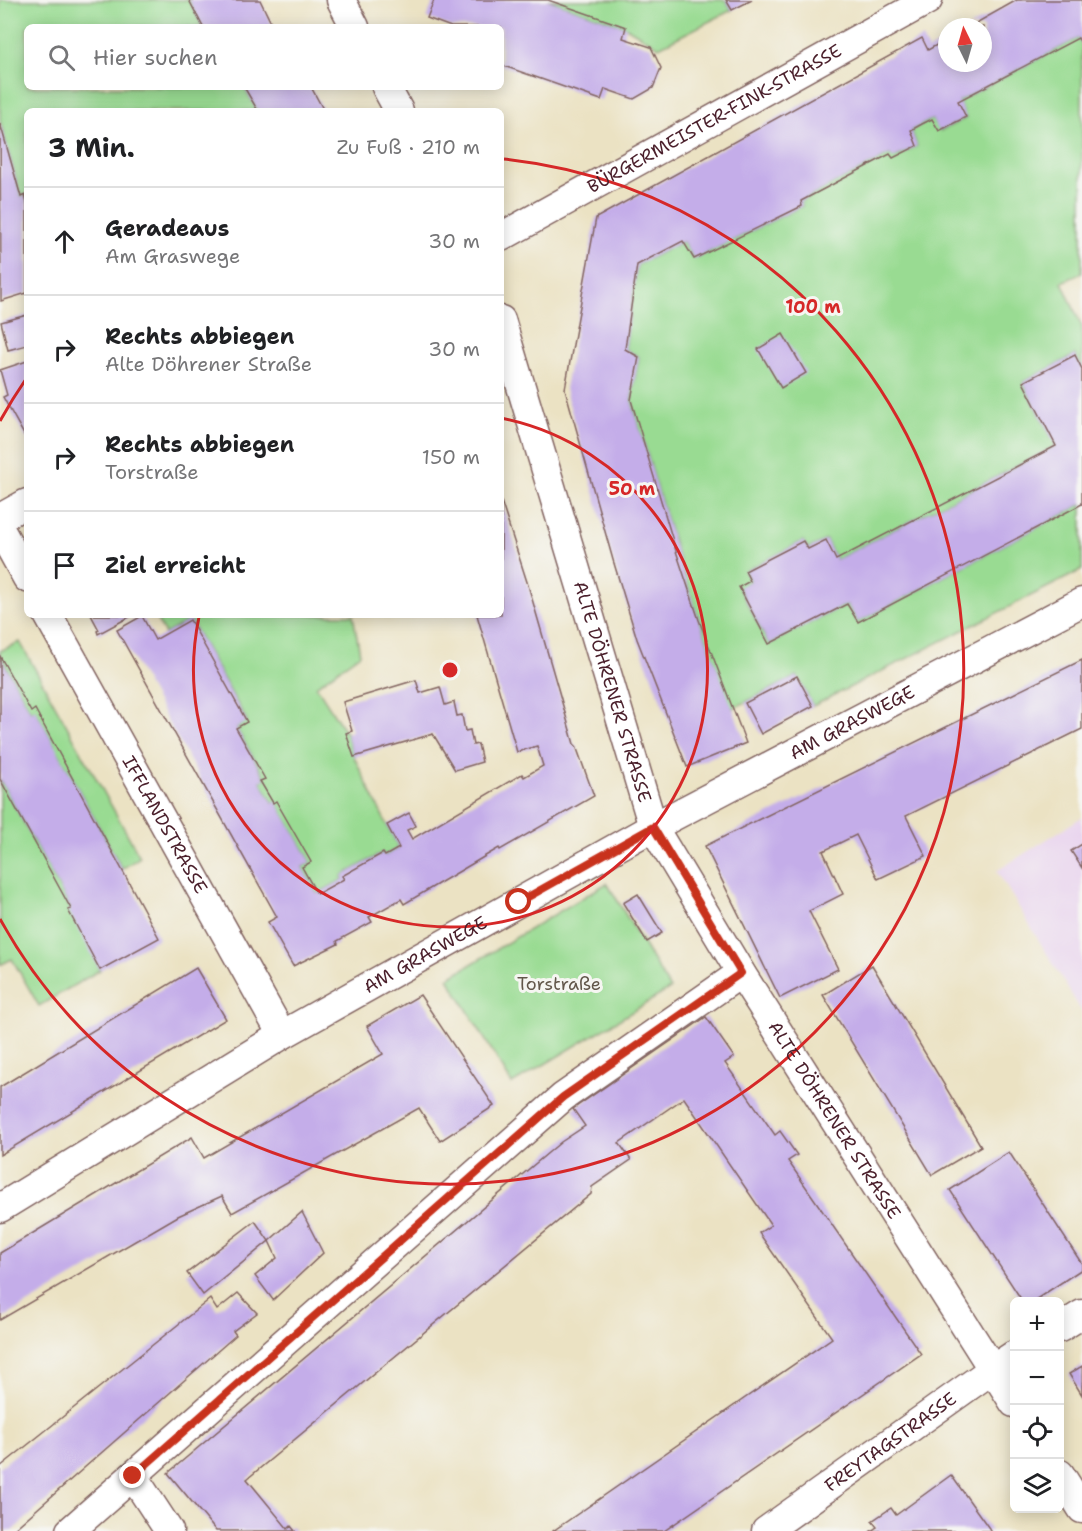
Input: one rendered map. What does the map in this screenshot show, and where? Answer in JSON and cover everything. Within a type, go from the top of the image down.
[{"type":"street","points":[[341,0],[353,24]]},
{"type":"street","name":"BÜRGERMEISTER-FINK-STRASSE","points":[[504,235],[928,0]]},
{"type":"street","points":[[388,90],[397,108]]},
{"type":"street","name":"ALTE DÖHRENER STRASSE","points":[[504,330],[653,827],[741,973],[1004,1362],[1010,1387]]},
{"type":"street","points":[[0,518],[24,504]]},
{"type":"street","points":[[0,529],[24,573]]},
{"type":"street","name":"AM GRASWEGE","points":[[0,1208],[282,1035],[653,827],[1082,602]]},
{"type":"street","name":"IFFLANDSTRASSE","points":[[50,618],[282,1035]]},
{"type":"street","points":[[70,1531],[563,1097],[741,973]]},
{"type":"street","points":[[1064,1325],[1082,1314]]},
{"type":"street","name":"FREYTAGSTRASSE","points":[[766,1531],[1004,1362]]},
{"type":"street","points":[[133,1476],[170,1531]]},
{"type":"street","points":[[1064,1482],[1082,1509]]},
{"type":"shaded area","points":[[1082,817],[1082,1012],[997,871]]},
{"type":"green space","points":[[0,0],[189,0],[201,24],[24,24],[24,90],[246,90],[256,108],[24,108],[24,196],[21,197],[0,121]]},
{"type":"green space","points":[[548,0],[726,0],[732,10],[659,47],[626,27]]},
{"type":"green space","points":[[1078,38],[1082,45],[1082,273],[1062,282],[1082,327],[1082,369],[1075,355],[1023,382],[1056,446],[836,560],[826,540],[808,549],[803,541],[745,571],[750,581],[739,588],[769,644],[847,604],[858,622],[1082,504],[1082,570],[813,706],[797,676],[732,709],[676,551],[631,400],[639,357],[625,349],[637,265],[683,241],[694,259],[802,206],[801,201],[890,154],[894,158],[917,146],[911,130],[932,119],[940,131],[966,118],[958,101]]},
{"type":"green space","points":[[156,618],[354,618],[360,654],[316,686],[346,733],[354,757],[399,848],[385,856],[382,853],[342,876],[344,879],[317,894],[302,867],[311,862],[276,802],[273,803],[260,781],[265,778],[236,728],[247,721],[190,620],[165,634]]},
{"type":"green space","points":[[20,642],[140,857],[122,869],[35,710],[31,712],[0,655],[0,651]]},
{"type":"green space","points":[[0,779],[71,909],[100,970],[39,1006],[12,959],[0,965]]},
{"type":"green space","name":"Torstraße","points":[[607,883],[670,989],[512,1084],[448,978]]},
{"type":"building","points":[[189,0],[260,0],[272,24],[201,24]]},
{"type":"building","points":[[434,0],[548,0],[626,27],[623,38],[651,47],[661,68],[653,88],[634,99],[605,89],[601,100],[504,66],[504,24],[443,24],[427,18]]},
{"type":"building","points":[[726,0],[752,0],[732,10]]},
{"type":"building","points":[[1017,0],[1082,0],[1082,45],[1078,38],[958,101],[966,117],[939,131],[932,119],[922,124],[911,130],[917,146],[893,158],[890,154],[801,201],[802,206],[694,259],[683,241],[637,265],[625,349],[639,357],[631,400],[699,620],[746,743],[687,767],[637,639],[565,389],[596,218],[922,38],[928,50],[938,44],[938,72],[992,72],[992,18],[985,18]]},
{"type":"building","points":[[246,90],[313,90],[322,108],[256,108]]},
{"type":"building","points":[[0,123],[21,197],[24,196],[24,294],[1,301]]},
{"type":"building","points":[[24,316],[24,346],[8,350],[1,322]]},
{"type":"building","points":[[783,334],[806,373],[781,388],[758,349]]},
{"type":"building","points":[[1075,355],[1082,369],[1082,504],[858,622],[847,604],[769,644],[739,587],[750,581],[745,571],[803,541],[808,549],[826,540],[836,560],[1056,446],[1023,382]]},
{"type":"building","points":[[24,362],[24,435],[3,397],[7,395],[0,370]]},
{"type":"building","points":[[504,510],[574,744],[594,796],[404,904],[401,899],[369,917],[372,922],[337,941],[338,944],[293,966],[268,922],[277,917],[117,630],[138,618],[143,618],[155,640],[190,620],[247,722],[236,728],[265,779],[260,781],[273,803],[276,801],[311,862],[302,867],[317,894],[344,879],[342,876],[383,853],[385,856],[399,848],[387,825],[409,813],[416,826],[407,830],[412,839],[522,774],[524,777],[543,766],[537,746],[517,752],[478,618],[504,618]]},
{"type":"building","points":[[93,618],[127,618],[98,634],[99,630]]},
{"type":"building","points":[[0,656],[31,712],[35,709],[159,938],[100,970],[68,910],[71,909],[0,779]]},
{"type":"building","points":[[1082,660],[1082,729],[906,816],[926,856],[878,879],[856,835],[823,851],[843,894],[809,911],[838,969],[780,998],[705,846]]},
{"type":"building","points":[[797,676],[813,706],[761,734],[745,703]]},
{"type":"building","points":[[416,680],[420,693],[440,687],[445,705],[454,702],[457,716],[462,715],[465,731],[470,730],[473,745],[478,744],[482,762],[455,770],[433,734],[354,757],[346,733],[352,731],[343,702]]},
{"type":"building","points":[[1082,844],[1082,868],[1071,851]]},
{"type":"building","points":[[638,894],[662,933],[647,942],[623,903]]},
{"type":"building","points":[[872,965],[981,1146],[932,1175],[823,995]]},
{"type":"building","points":[[196,968],[226,1019],[0,1155],[0,1087]]},
{"type":"building","points":[[420,995],[494,1106],[440,1141],[419,1108],[232,1213],[222,1196],[178,1216],[0,1320],[0,1253],[192,1137],[204,1158],[383,1054],[367,1026]]},
{"type":"building","points":[[706,1017],[734,1057],[725,1063],[775,1135],[780,1131],[797,1155],[788,1161],[921,1354],[664,1531],[553,1531],[832,1338],[759,1233],[771,1225],[684,1098],[619,1143],[631,1160],[592,1187],[591,1194],[247,1479],[288,1529],[291,1526],[295,1531],[216,1531],[168,1473],[561,1142],[585,1126],[573,1109]]},
{"type":"building","points":[[1009,1152],[1082,1264],[1082,1269],[1040,1297],[1020,1297],[950,1190]]},
{"type":"building","points":[[302,1212],[323,1253],[273,1300],[255,1276],[277,1258],[269,1241]]},
{"type":"building","points":[[255,1221],[269,1241],[203,1295],[187,1273]]},
{"type":"building","points":[[238,1293],[257,1313],[233,1331],[236,1335],[12,1531],[0,1531],[0,1467],[210,1299],[217,1310]]},
{"type":"building","points":[[1082,1366],[1082,1395],[1069,1374]]},
{"type":"building","points":[[951,1475],[991,1531],[871,1531],[877,1527],[872,1521],[891,1508],[896,1515]]},
{"type":"route","points":[[133,1476],[563,1097],[741,973],[653,827],[519,902]]}]
